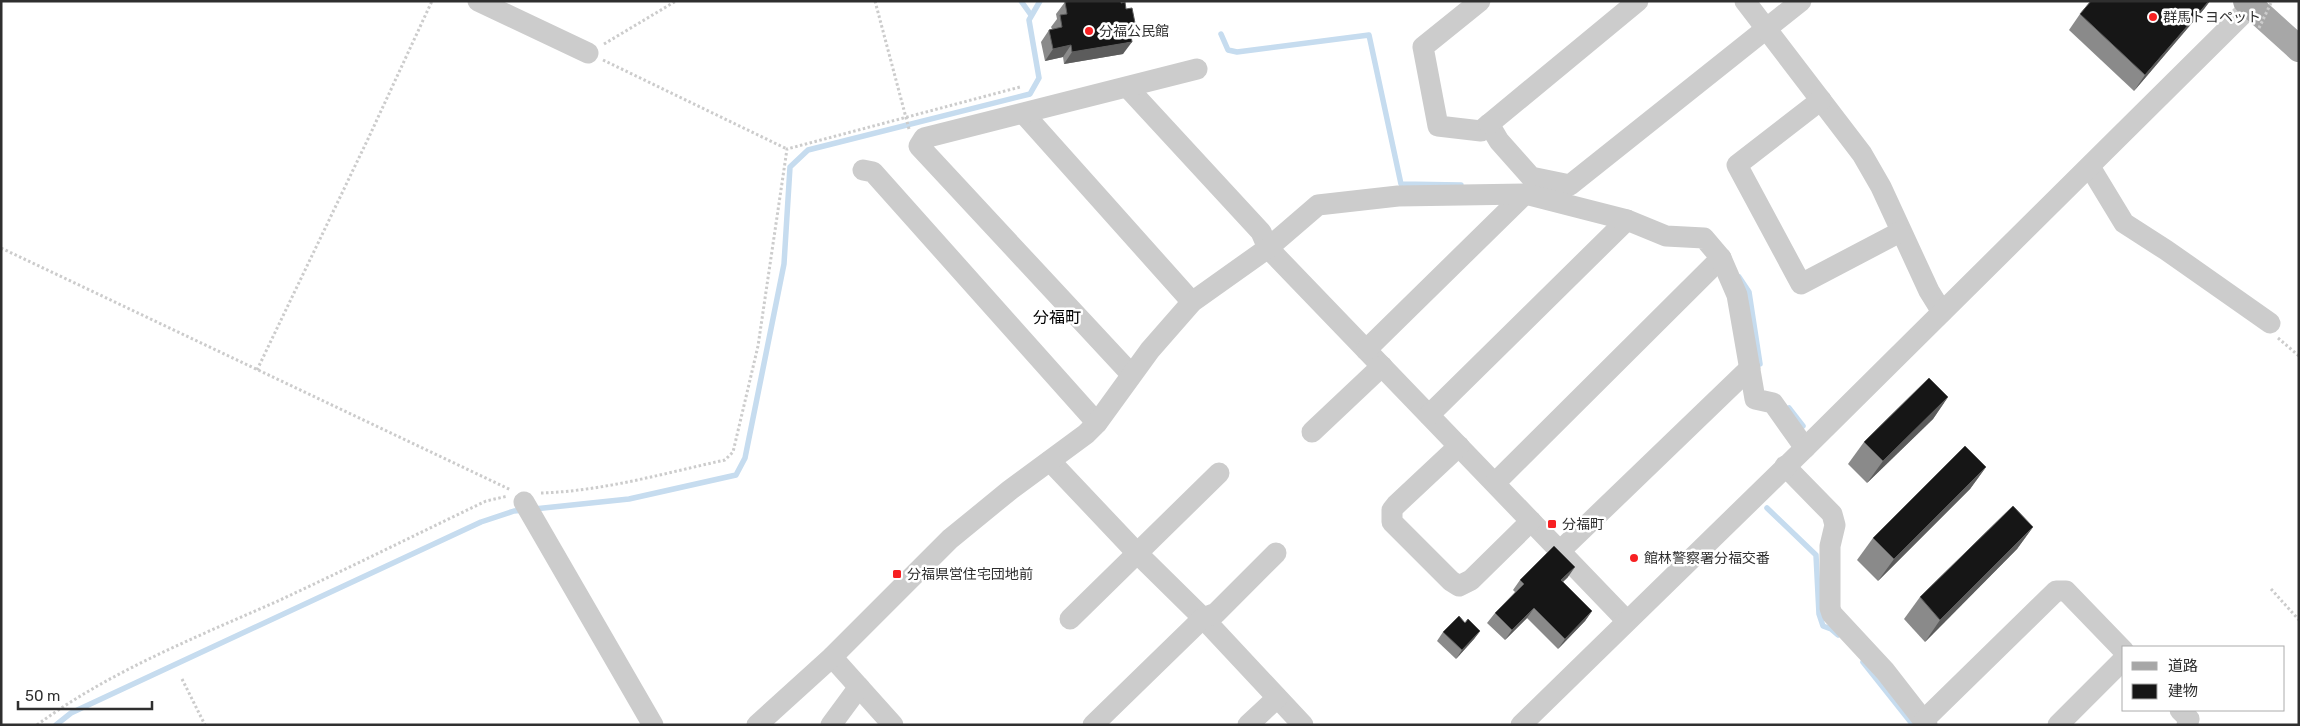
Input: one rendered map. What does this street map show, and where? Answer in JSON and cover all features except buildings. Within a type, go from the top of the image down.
[{"type":"main road","points":[[2257,8],[2299,49]]},
{"type":"street","points":[[478,1],[588,53]]},
{"type":"street","points":[[1480,1],[1423,46],[1438,126],[1481,131],[1638,1]]},
{"type":"street","points":[[1745,1],[1862,154],[1881,187],[1900,232],[1929,291],[1942,312]]},
{"type":"street","points":[[1489,124],[1499,141],[1531,176],[1570,185],[1801,1]]},
{"type":"street","points":[[1521,725],[2090,167],[2257,8]]},
{"type":"street","points":[[1131,374],[919,146],[924,138],[1198,69]]},
{"type":"street","points":[[1128,88],[1261,232],[1268,248],[1627,620]]},
{"type":"street","points":[[1821,100],[1737,165],[1801,284],[1900,232]]},
{"type":"street","points":[[1024,114],[1192,302]]},
{"type":"street","points":[[2090,167],[2124,223],[2270,323]]},
{"type":"street","points":[[862,170],[873,172],[1097,423]]},
{"type":"street","points":[[1366,350],[1525,194]]},
{"type":"street","points":[[757,725],[832,657],[950,539],[981,512],[1086,434],[1097,423],[1131,374],[1192,302],[1268,248],[1318,206],[1398,196],[1525,194],[1627,220],[1666,236],[1704,238],[1721,258],[1737,295],[1755,399],[1773,403],[1805,448]]},
{"type":"street","points":[[1429,415],[1627,220]]},
{"type":"street","points":[[1495,484],[1721,258]]},
{"type":"street","points":[[1312,432],[1382,366]]},
{"type":"street","points":[[1560,551],[1750,368]]},
{"type":"street","points":[[1459,446],[1396,505],[1392,510],[1392,522],[1451,581],[1459,586],[1472,580],[1531,521]]},
{"type":"street","points":[[1050,461],[1138,554],[1203,618],[1303,725]]},
{"type":"street","points":[[1785,466],[1832,514],[1835,525],[1830,546],[1830,608],[1832,614],[1885,671],[1926,722],[2056,591],[2066,591],[2122,649]]},
{"type":"street","points":[[1070,619],[1220,473]]},
{"type":"street","points":[[525,504],[653,725]]},
{"type":"street","points":[[1093,725],[1203,618],[1216,613],[1276,553]]},
{"type":"street","points":[[832,657],[893,725]]},
{"type":"street","points":[[2058,725],[2122,661]]},
{"type":"street","points":[[831,725],[859,687]]},
{"type":"street","points":[[1248,725],[1277,698]]},
{"type":"street","points":[[2181,711],[2189,719],[2187,725]]},
{"type":"path","points":[[258,370],[432,1]]},
{"type":"path","points":[[588,53],[676,1]]},
{"type":"path","points":[[875,1],[906,118]]},
{"type":"path","points":[[588,53],[788,149],[1020,87]]},
{"type":"path","points":[[37,725],[70,700],[129,668],[323,580],[486,501],[525,504],[564,492],[618,484],[725,460],[733,452],[758,346],[788,149]]},
{"type":"path","points":[[1,248],[258,370],[525,504]]},
{"type":"path","points":[[2270,323],[2272,333],[2299,356]]},
{"type":"path","points":[[2271,589],[2299,620]]},
{"type":"path","points":[[182,679],[205,725]]},
{"type":"waterway","points":[[1021,1],[1031,15]]},
{"type":"waterway","points":[[534,509],[629,499],[736,475],[745,458],[784,264],[790,167],[808,150],[1030,94],[1039,78],[1029,20],[1040,1]]},
{"type":"waterway","points":[[1221,34],[1228,50],[1237,52],[1369,35],[1401,184],[1461,185]]},
{"type":"waterway","points":[[1739,277],[1749,292],[1760,364]]},
{"type":"waterway","points":[[1789,408],[1803,426]]},
{"type":"waterway","points":[[1767,508],[1816,555],[1819,614],[1823,626],[1831,629],[1838,635]]},
{"type":"waterway","points":[[56,725],[71,713],[481,522],[514,511],[525,510]]},
{"type":"waterway","points":[[1863,662],[1913,725]]},
{"type":"place","name":"群馬トヨペット","points":[[2153,17]]},
{"type":"place","name":"分福公民館","points":[[1089,31]]},
{"type":"place","name":"分福町","points":[[1552,524]]},
{"type":"place","name":"館林警察署分福交番","points":[[1634,558]]},
{"type":"place","name":"分福県営住宅団地前","points":[[897,574]]},
{"type":"district","name":"分福町","points":[[1057,317]]}]
